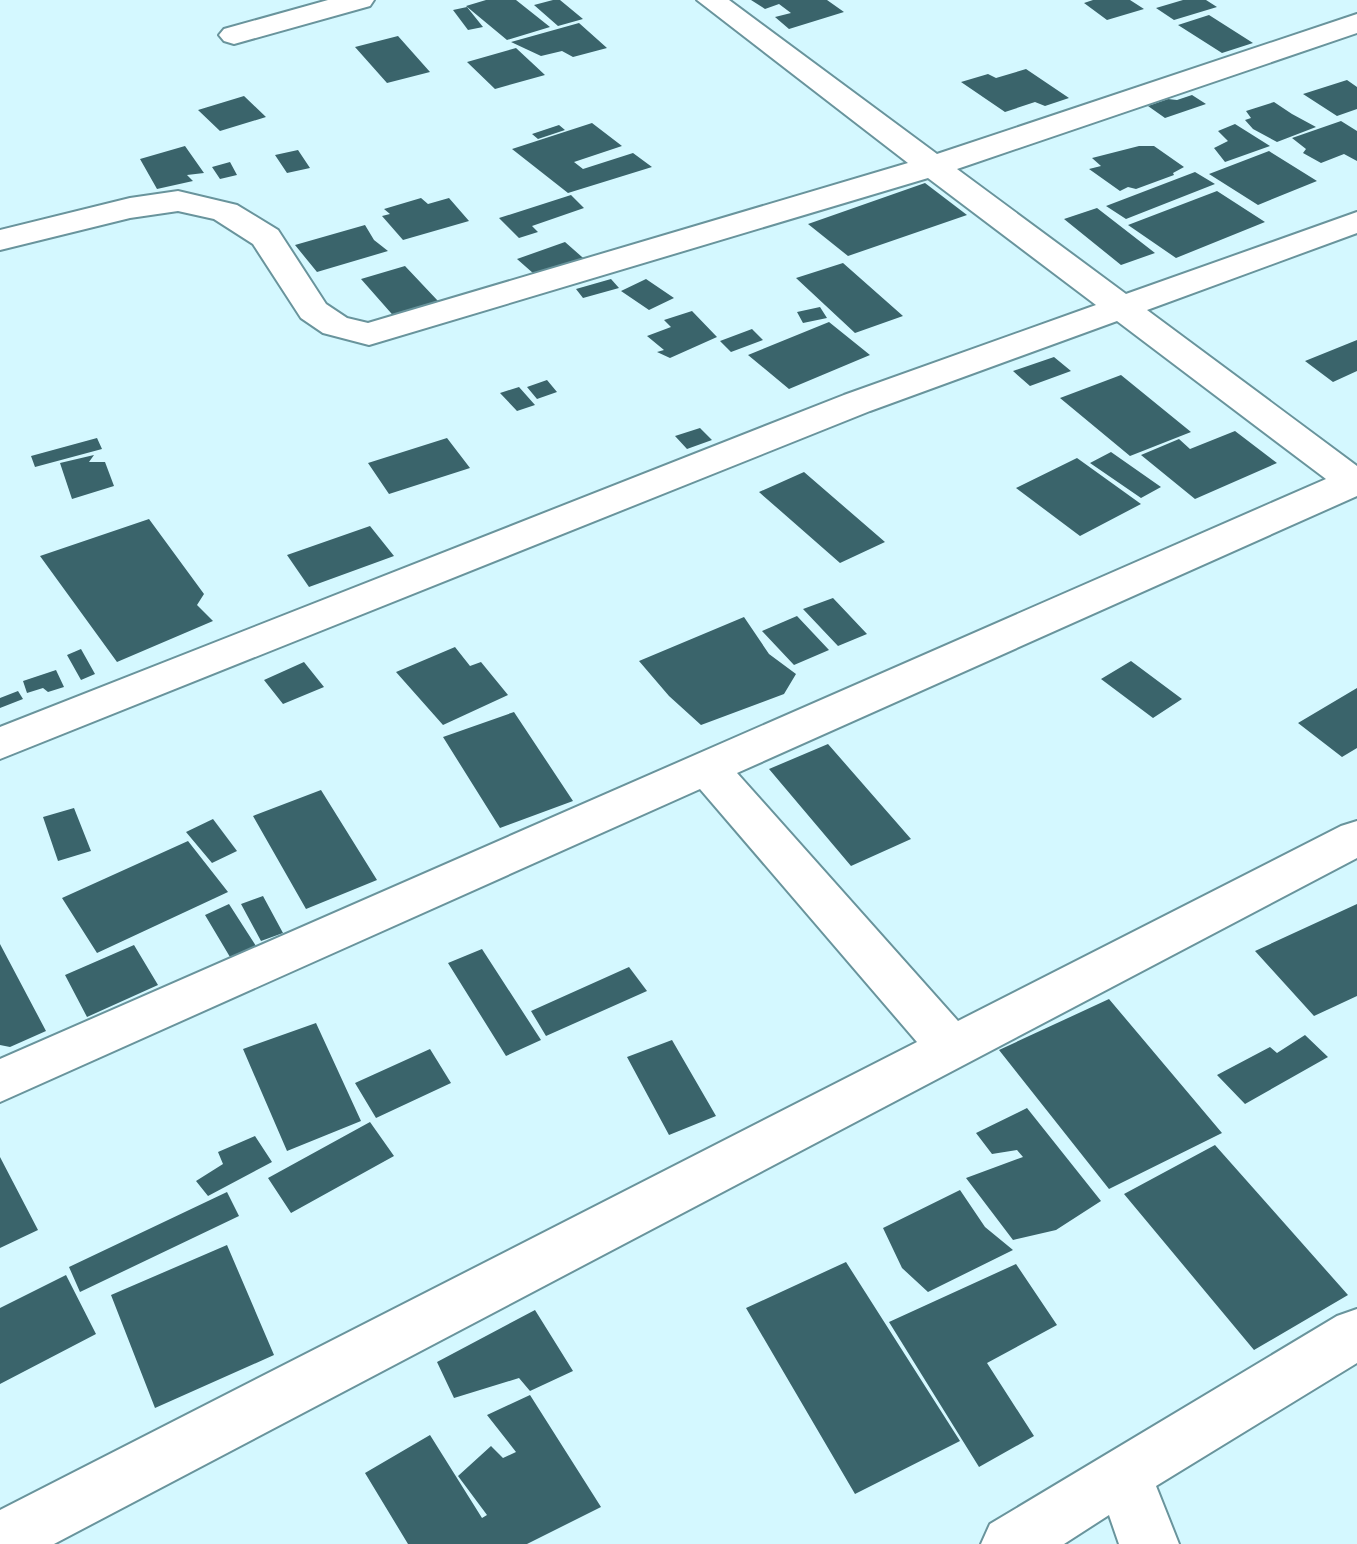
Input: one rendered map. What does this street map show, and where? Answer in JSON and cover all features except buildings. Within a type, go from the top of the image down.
[{"type":"street","points":[[234,35],[360,0]]},
{"type":"street","points":[[0,1081],[1356,482],[711,0]]},
{"type":"street","points":[[0,240],[130,208],[178,201],[225,212],[266,237],[313,311],[335,326],[369,334],[933,166],[1357,23]]},
{"type":"street","points":[[0,744],[857,403],[1357,222]]},
{"type":"street","points":[[707,768],[952,1048]]},
{"type":"street","points":[[0,1541],[1357,838]]},
{"type":"street","points":[[1011,1544],[1357,1334]]},
{"type":"street","points":[[1122,1474],[1149,1544]]}]
